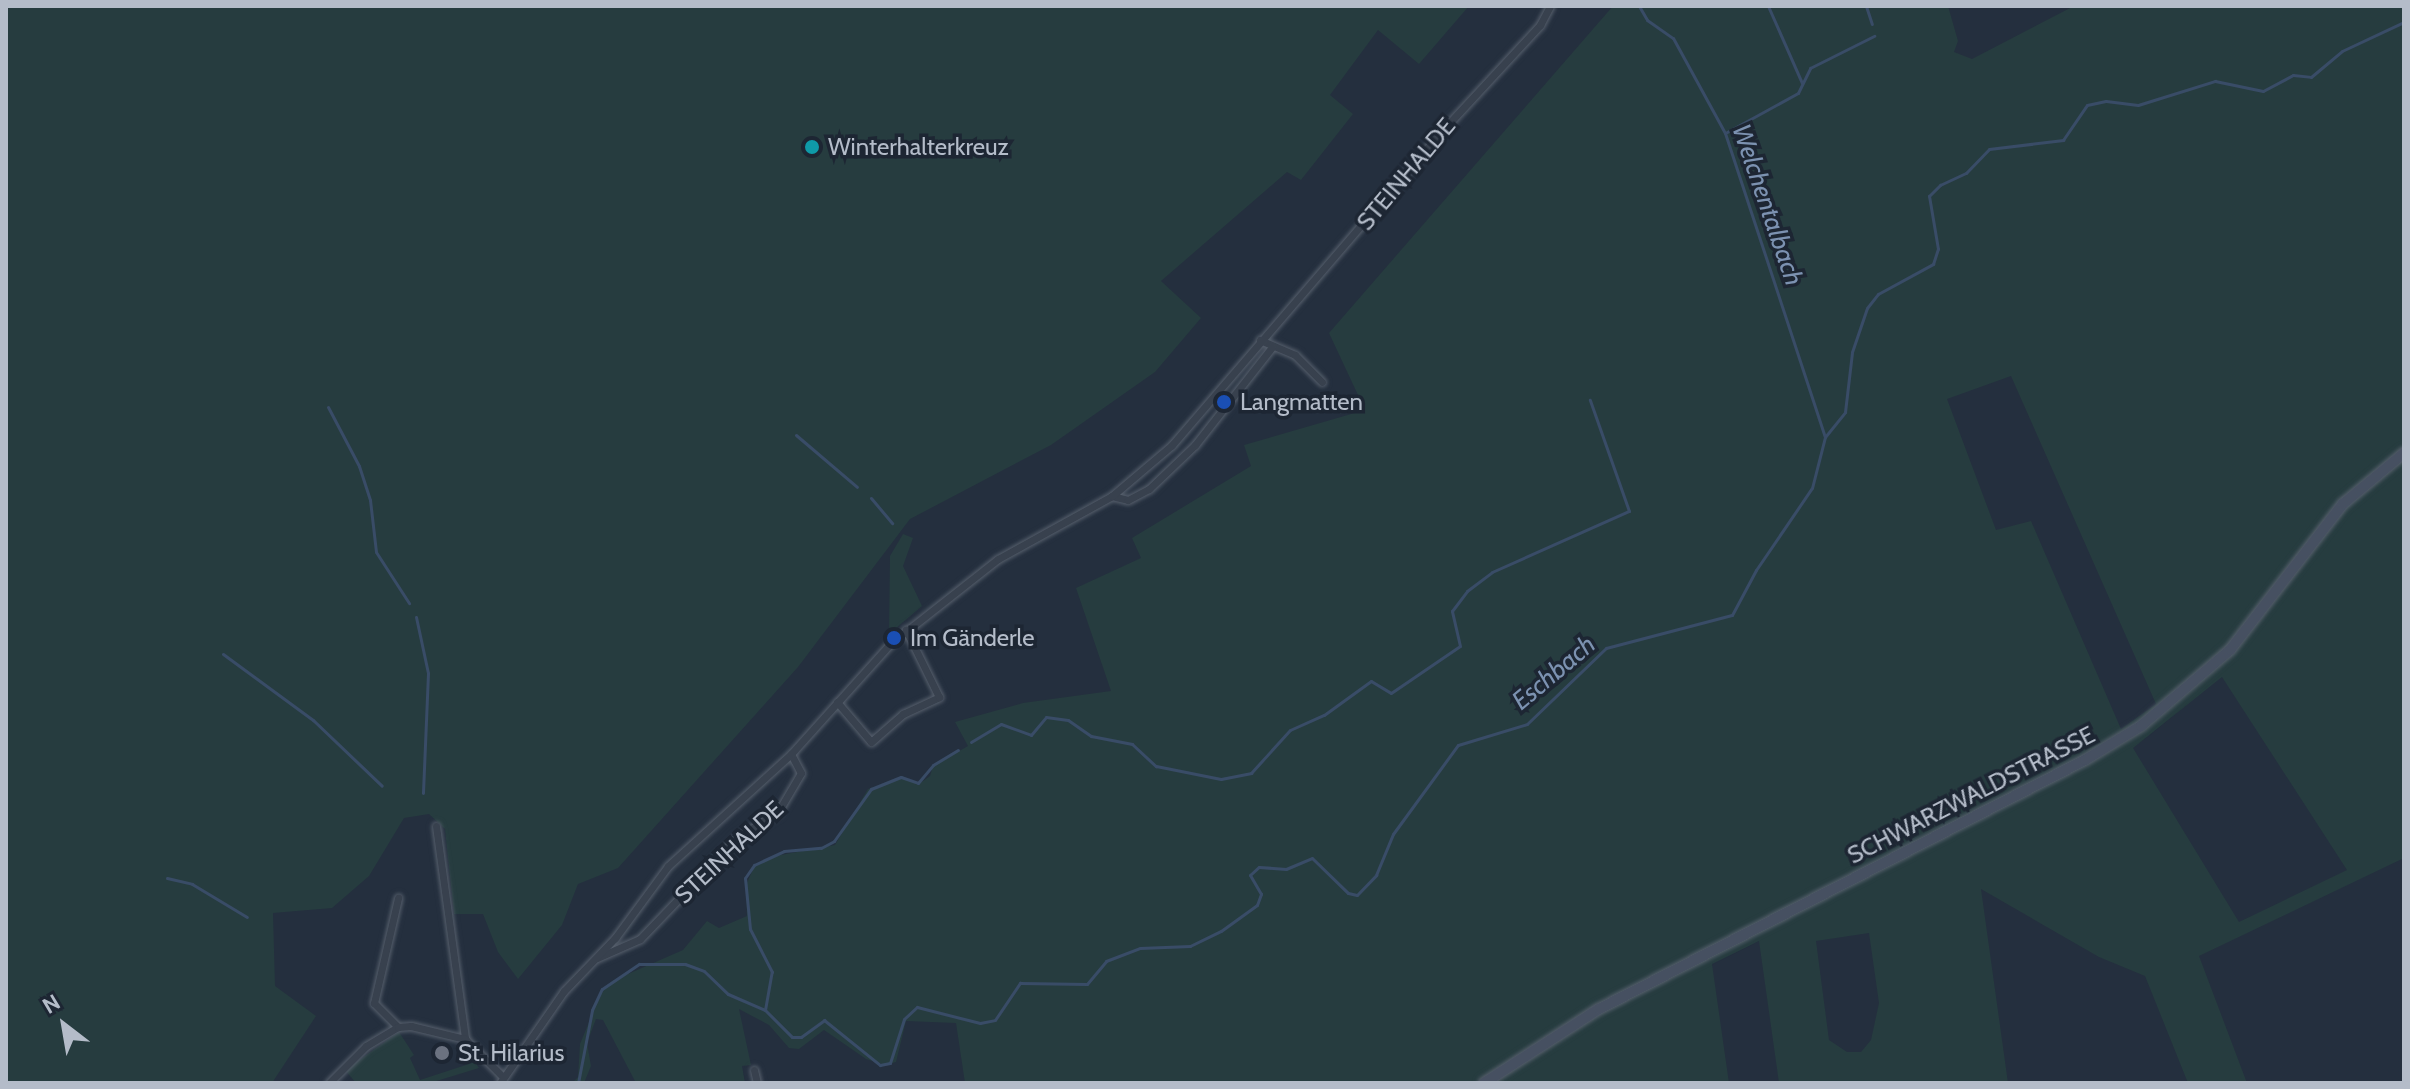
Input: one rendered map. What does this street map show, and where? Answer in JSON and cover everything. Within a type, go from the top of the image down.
[{"type":"main road","name":"SCHWARZWALDSTRASSE","points":[[1484,1083],[1611,1003],[2085,760],[2141,726],[2230,650],[2343,504],[2404,453]]},
{"type":"street","name":"STEINHALDE","points":[[501,1080],[668,866],[791,754],[906,630],[998,559],[1112,496],[1199,416],[1260,340],[1540,25],[1550,6]]},
{"type":"street","points":[[1260,340],[1295,355],[1322,382]]},
{"type":"street","name":"STEINHALDE","points":[[1112,496],[1128,500],[1149,489],[1195,445],[1272,347]]},
{"type":"street","points":[[837,702],[871,742],[903,714],[939,697],[906,630]]},
{"type":"street","name":"STEINHALDE","points":[[592,961],[640,939],[737,838],[778,812],[801,773],[791,754]]},
{"type":"street","points":[[436,826],[465,1039],[501,1080]]},
{"type":"street","points":[[398,898],[374,1003],[398,1027],[465,1039]]},
{"type":"street","points":[[329,1083],[366,1046],[398,1027]]},
{"type":"street","points":[[754,1070],[757,1083]]},
{"type":"green space","points":[[6,6],[1469,6],[1419,64],[1378,30],[1330,95],[1353,114],[1301,180],[1287,172],[1161,281],[1201,318],[1155,372],[1051,445],[910,519],[798,667],[618,868],[578,884],[562,925],[518,979],[498,952],[483,914],[454,914],[445,829],[429,814],[404,818],[369,876],[332,908],[273,913],[275,986],[316,1016],[272,1083],[6,1083]]},
{"type":"green space","points":[[1613,6],[1948,6],[1958,41],[1954,52],[1972,59],[2074,6],[2404,6],[2404,858],[2199,956],[2247,1083],[2188,1083],[2145,976],[2099,957],[1981,889],[2008,1083],[1779,1083],[1759,941],[1712,964],[1729,1083],[965,1083],[956,1023],[906,1021],[896,1062],[885,1065],[866,1059],[824,1030],[799,1049],[789,1048],[769,1025],[739,1009],[751,1065],[742,1066],[745,1083],[636,1083],[603,1020],[596,1019],[587,1043],[591,1066],[584,1083],[572,1083],[578,1077],[580,1044],[600,995],[612,981],[683,950],[707,921],[719,928],[747,916],[746,885],[754,867],[770,857],[835,845],[868,789],[904,777],[919,784],[930,776],[933,766],[968,746],[955,722],[1023,703],[1111,691],[1076,588],[1141,558],[1132,538],[1251,466],[1244,445],[1365,410],[1329,333]],"holes":[[[2011,376],[2156,704],[2121,729],[2031,521],[1996,530],[1947,399]],[[2222,677],[2347,870],[2239,922],[2133,748]],[[1869,933],[1879,1003],[1871,1040],[1861,1052],[1847,1052],[1829,1040],[1816,941]]]},
{"type":"green space","points":[[903,534],[913,538],[903,566],[922,606],[889,634],[890,556]]},
{"type":"green space","points":[[399,1032],[414,1055],[410,1058],[420,1080],[475,1062],[479,1068],[430,1083],[356,1083],[345,1070]]},
{"type":"waterway","name":"Welchentalbach","points":[[1639,6],[1647,20],[1673,38],[1725,133],[1825,437]]},
{"type":"waterway","points":[[1768,6],[1802,83]]},
{"type":"waterway","points":[[1866,6],[1872,24]]},
{"type":"waterway","name":"Eschbach","points":[[578,1083],[592,1010],[602,989],[639,964],[685,964],[704,971],[728,994],[765,1010],[792,1037],[801,1037],[824,1020],[880,1065],[890,1063],[904,1019],[917,1007],[980,1023],[995,1020],[1020,983],[1087,984],[1106,961],[1140,948],[1190,946],[1221,931],[1257,905],[1261,894],[1250,875],[1259,867],[1286,869],[1312,858],[1348,893],[1357,895],[1376,875],[1393,834],[1458,745],[1527,724],[1606,648],[1732,615],[1756,570],[1812,488],[1825,437],[1845,412],[1852,352],[1867,308],[1878,294],[1933,264],[1938,249],[1929,196],[1940,185],[1966,173],[1989,149],[2063,140],[2087,105],[2106,101],[2138,105],[2215,81],[2263,91],[2293,75],[2311,77],[2342,51],[2404,22]]},
{"type":"waterway","points":[[1727,132],[1798,93],[1810,68],[1874,36]]},
{"type":"waterway","points":[[971,742],[1001,724],[1031,735],[1046,717],[1068,720],[1091,736],[1132,744],[1156,766],[1221,779],[1251,773],[1290,730],[1324,715],[1371,681],[1391,693],[1460,646],[1452,611],[1467,591],[1492,572],[1629,511],[1590,400]]},
{"type":"waterway","points":[[328,407],[359,466],[370,500],[376,552],[409,603]]},
{"type":"waterway","points":[[796,435],[857,487]]},
{"type":"waterway","points":[[871,498],[892,523]]},
{"type":"waterway","points":[[416,617],[428,673],[423,793]]},
{"type":"waterway","points":[[223,654],[313,720],[382,786]]},
{"type":"waterway","points":[[765,1010],[772,972],[750,929],[745,878],[754,865],[784,851],[821,848],[834,841],[871,789],[901,777],[918,783],[933,765],[958,750]]},
{"type":"waterway","points":[[167,878],[192,884],[247,917]]},
{"type":"place","name":"Winterhalterkreuz","points":[[812,147]]},
{"type":"place","name":"Langmatten","points":[[1224,402]]},
{"type":"place","name":"Im Gänderle","points":[[894,638]]},
{"type":"place","name":"St. Hilarius","points":[[442,1053]]}]
